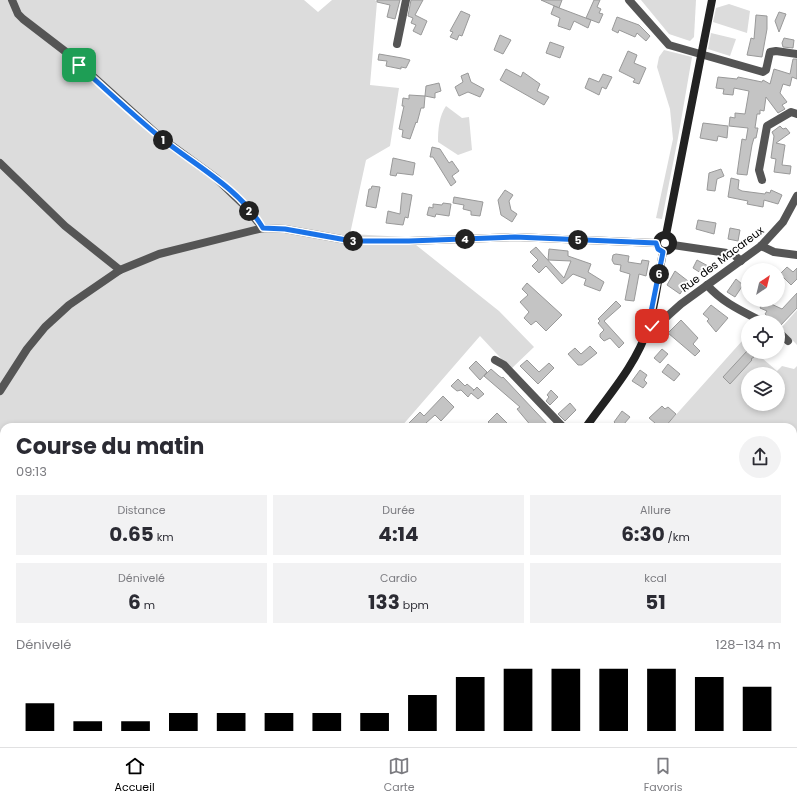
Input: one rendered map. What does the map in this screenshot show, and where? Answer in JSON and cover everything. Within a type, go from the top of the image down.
[{"type":"main road","points":[[666,235],[712,0]]},
{"type":"main road","points":[[666,235],[672,240],[673,245],[671,250],[663,252],[658,249],[656,243],[659,237],[666,235]]},
{"type":"main road","points":[[589,423],[632,361],[648,327],[663,252]]},
{"type":"street","points":[[12,0],[18,14],[23,20],[66,52],[160,137],[216,178],[242,203],[263,228]]},
{"type":"street","points":[[397,44],[406,0]]},
{"type":"street","points":[[629,0],[670,44],[701,54],[763,72],[766,70],[770,52],[776,51],[797,54]]},
{"type":"street","points":[[762,180],[759,170],[766,126],[790,112],[797,114]]},
{"type":"street","points":[[0,163],[65,226],[120,270]]},
{"type":"street","name":"Rue des Macareux","points":[[648,327],[662,322],[680,304],[762,246],[783,222],[797,196]]},
{"type":"street","points":[[0,391],[27,349],[45,327],[69,305],[120,270],[159,254],[263,228],[285,229],[352,241],[409,241],[515,237],[656,243]]},
{"type":"street","points":[[673,245],[727,253],[734,255],[741,261]]},
{"type":"street","points":[[762,246],[774,252],[797,255]]},
{"type":"street","points":[[707,285],[725,302],[750,315]]},
{"type":"street","points":[[785,338],[788,341]]},
{"type":"street","points":[[494,360],[504,365],[559,423]]},
{"type":"shaded area","points":[[0,0],[304,0],[318,12],[332,0],[375,0],[377,2],[370,85],[399,88],[390,146],[366,160],[350,234],[406,237],[499,311],[534,347],[511,369],[480,336],[404,423],[0,423]]},
{"type":"shaded area","points":[[641,0],[696,0],[694,37],[690,41],[669,34]]},
{"type":"shaded area","points":[[729,4],[750,11],[747,33],[713,22],[716,8]]},
{"type":"shaded area","points":[[711,33],[736,39],[730,56],[708,49]]},
{"type":"shaded area","points":[[664,50],[692,57],[662,219],[656,218],[673,139],[670,109],[657,67],[659,57]]},
{"type":"shaded area","points":[[446,106],[462,118],[469,117],[472,150],[458,155],[438,142],[440,119]]},
{"type":"shaded area","points":[[797,310],[797,345],[785,332],[785,324]]},
{"type":"shaded area","points":[[741,342],[741,359],[763,359],[772,367],[741,367],[741,411],[785,411],[785,367],[781,367],[782,366],[794,369],[797,366],[797,423],[669,423]]},
{"type":"building","points":[[377,0],[400,0],[395,19],[387,17],[390,5],[377,2]]},
{"type":"building","points":[[411,0],[423,0],[415,15],[427,21],[421,35],[413,31],[416,25],[411,23],[413,18],[408,16]]},
{"type":"building","points":[[541,0],[562,0],[559,8]]},
{"type":"building","points":[[594,0],[600,0],[597,7],[601,9],[599,13],[603,14],[599,23],[586,18]]},
{"type":"building","points":[[554,6],[591,20],[588,28],[574,21],[570,30],[558,26],[560,18],[551,14]]},
{"type":"building","points":[[461,11],[470,15],[462,36],[459,35],[457,40],[450,37],[453,32],[450,31]]},
{"type":"building","points":[[779,12],[786,14],[779,32],[775,21]]},
{"type":"building","points":[[756,15],[767,16],[767,29],[762,57],[747,55],[751,38],[754,39]]},
{"type":"building","points":[[617,17],[639,25],[650,36],[646,41],[637,33],[635,37],[619,30],[618,33],[612,30]]},
{"type":"building","points":[[500,35],[511,40],[503,54],[494,50]]},
{"type":"building","points":[[784,38],[794,40],[793,48],[783,47],[782,43]]},
{"type":"building","points":[[550,42],[564,47],[560,58],[546,53]]},
{"type":"building","points":[[628,51],[637,55],[634,63],[646,68],[639,84],[633,82],[635,79],[619,71]]},
{"type":"building","points":[[379,54],[410,60],[406,68],[401,67],[401,69],[386,66],[387,61],[378,60]]},
{"type":"building","points":[[793,59],[797,59],[797,79],[792,77],[790,86],[783,84],[780,93],[787,102],[782,105],[785,109],[778,113],[766,97],[764,111],[760,110],[760,114],[757,114],[755,128],[758,128],[756,138],[754,138],[752,145],[747,175],[737,174],[742,139],[746,140],[748,128],[729,126],[730,117],[735,118],[735,113],[745,114],[749,91],[734,88],[733,95],[723,94],[724,89],[716,88],[718,77],[737,79],[738,77],[762,82],[763,80],[770,84],[774,69],[790,74]]},
{"type":"building","points":[[506,69],[521,77],[523,72],[540,84],[537,91],[549,97],[544,105],[500,80]]},
{"type":"building","points":[[468,73],[471,82],[484,89],[480,97],[468,92],[459,96],[455,87],[463,82],[461,76]]},
{"type":"building","points":[[603,74],[612,77],[606,89],[602,87],[599,95],[585,88],[589,78],[599,82]]},
{"type":"building","points":[[439,83],[441,91],[435,93],[435,98],[425,96],[426,86]]},
{"type":"building","points":[[409,95],[425,96],[424,108],[421,108],[417,123],[416,122],[410,139],[402,137],[403,130],[399,129],[404,106],[402,106],[403,98],[409,99]]},
{"type":"building","points":[[703,123],[728,126],[727,138],[718,136],[717,141],[700,138]]},
{"type":"building","points":[[780,126],[783,129],[786,128],[790,133],[776,143],[785,145],[782,165],[791,166],[790,174],[774,172],[776,159],[771,158],[774,136],[772,132]]},
{"type":"building","points":[[432,147],[440,149],[449,163],[452,161],[459,171],[452,176],[456,182],[451,186],[433,157],[430,157]]},
{"type":"building","points":[[393,158],[415,163],[413,175],[397,173],[396,176],[390,175]]},
{"type":"building","points":[[721,169],[724,176],[717,179],[715,191],[707,190],[709,173]]},
{"type":"building","points":[[731,178],[739,180],[738,189],[742,191],[765,194],[766,192],[770,193],[771,190],[782,195],[778,204],[764,200],[763,207],[747,204],[748,201],[728,197]]},
{"type":"building","points":[[372,186],[380,187],[376,208],[366,206],[369,189],[371,189]]},
{"type":"building","points":[[505,190],[513,195],[509,201],[511,210],[517,214],[512,222],[501,215],[498,200]]},
{"type":"building","points":[[402,193],[412,195],[408,218],[405,217],[403,225],[386,223],[388,211],[400,214]]},
{"type":"building","points":[[454,197],[483,202],[480,216],[471,215],[471,211],[463,209],[464,205],[453,203]]},
{"type":"building","points":[[443,203],[451,204],[449,216],[436,214],[435,217],[427,215],[429,207],[433,208],[433,204],[442,205]]},
{"type":"building","points":[[698,220],[716,223],[714,234],[696,229]]},
{"type":"building","points":[[730,228],[740,230],[738,241],[728,239]]},
{"type":"building","points":[[536,247],[564,278],[571,261],[548,260],[549,249],[568,251],[568,256],[591,264],[588,272],[604,282],[600,291],[584,285],[586,279],[573,274],[562,284],[546,266],[539,273],[532,266],[538,260],[530,252]]},
{"type":"building","points":[[613,255],[629,256],[628,262],[641,264],[642,260],[649,261],[646,276],[639,274],[634,301],[625,300],[630,274],[620,271],[621,265],[614,264],[612,260]]},
{"type":"building","points":[[697,260],[708,266],[704,275],[693,268]]},
{"type":"building","points":[[787,267],[793,272],[797,268],[797,279],[791,285],[785,279],[785,269]]},
{"type":"building","points":[[675,271],[688,281],[680,294],[667,285]]},
{"type":"building","points":[[736,279],[741,283],[741,288],[735,297],[727,292]]},
{"type":"building","points":[[527,283],[562,315],[546,331],[536,321],[531,325],[524,318],[529,312],[520,302],[528,295],[522,289]]},
{"type":"building","points":[[797,293],[797,308],[785,321],[785,315],[766,315],[765,314],[767,311],[760,308],[778,307],[782,309]]},
{"type":"building","points":[[616,301],[621,306],[604,321],[624,343],[619,348],[610,338],[604,341],[600,337],[600,334],[604,330],[598,323],[600,321],[598,319]]},
{"type":"building","points":[[711,305],[728,318],[716,332],[707,321],[709,319],[703,314]]},
{"type":"building","points":[[681,320],[698,338],[693,344],[700,351],[695,356],[668,333]]},
{"type":"building","points":[[590,346],[597,353],[582,365],[578,365],[568,354],[575,348],[581,354]]},
{"type":"building","points":[[662,349],[668,354],[660,363],[654,358]]},
{"type":"building","points":[[741,358],[741,359],[752,360],[746,367],[741,367],[741,372],[730,384],[723,377]]},
{"type":"building","points":[[527,360],[539,372],[549,363],[554,368],[538,384],[520,366]]},
{"type":"building","points":[[476,361],[487,372],[480,380],[469,368]]},
{"type":"building","points":[[668,364],[680,374],[674,381],[662,372]]},
{"type":"building","points":[[491,369],[502,378],[503,377],[546,423],[529,423],[517,409],[520,407],[484,376]]},
{"type":"building","points":[[640,370],[647,375],[644,380],[647,383],[643,388],[632,381]]},
{"type":"building","points":[[458,379],[465,386],[467,384],[474,390],[477,387],[484,394],[478,399],[471,393],[468,397],[461,390],[457,391],[451,386]]},
{"type":"building","points":[[551,390],[558,397],[550,405],[546,401],[549,397],[547,395]]},
{"type":"building","points":[[443,396],[454,407],[441,421],[435,415],[426,423],[409,423],[420,412],[424,416]]},
{"type":"building","points":[[570,403],[576,410],[565,421],[558,414]]},
{"type":"building","points":[[662,406],[665,409],[668,407],[676,414],[668,423],[655,423],[649,418]]},
{"type":"building","points":[[622,411],[630,417],[625,423],[614,422]]},
{"type":"building","points":[[497,413],[507,423],[489,423],[488,422]]},
{"type":"route","points":[[79,65],[160,137],[216,178],[242,203],[263,228],[285,229],[352,241],[409,241],[515,237],[640,244],[656,243],[658,249],[663,252],[648,327],[652,326]]}]
